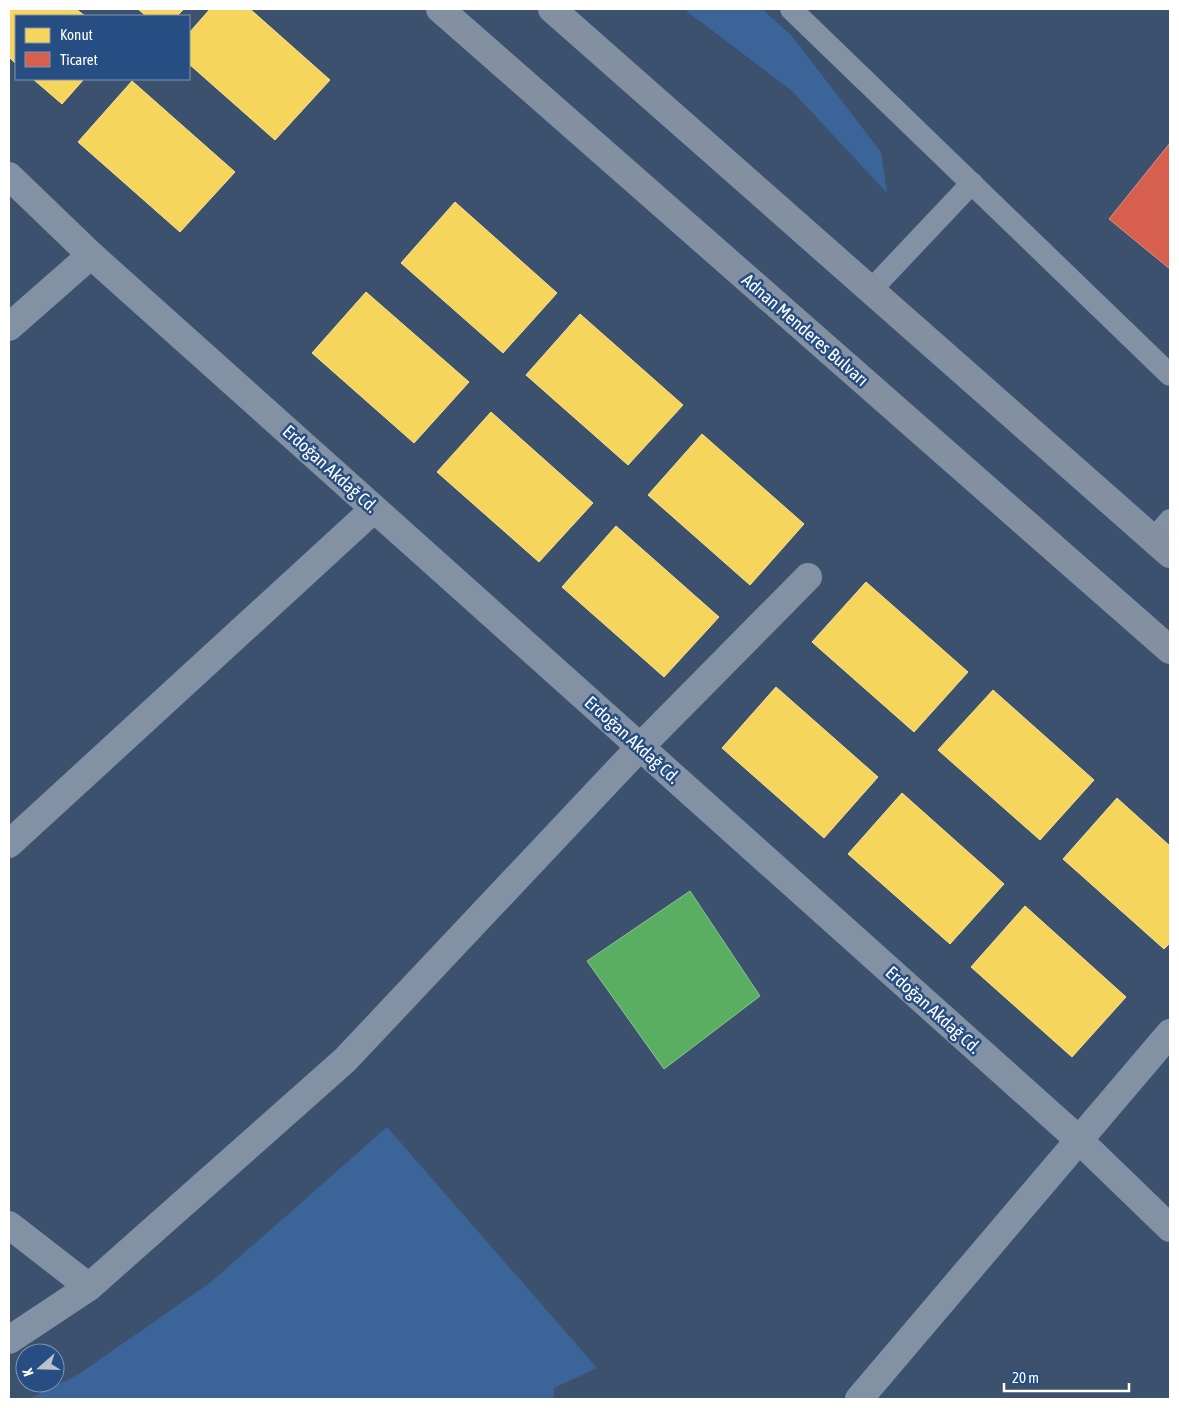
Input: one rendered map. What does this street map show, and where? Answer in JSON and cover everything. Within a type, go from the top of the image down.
[{"type":"highway","name":"Adnan Menderes Bulvarı","points":[[440,9],[1170,650]]},
{"type":"highway","points":[[552,9],[871,290],[1165,538]]},
{"type":"street","name":"Erdoğan Akdağ Cd.","points":[[9,176],[91,255],[1079,1140],[1170,1228]]},
{"type":"street","points":[[9,327],[91,255]]},
{"type":"street","points":[[9,844],[374,509]]},
{"type":"street","points":[[9,1340],[89,1287],[345,1060],[640,747],[808,577]]},
{"type":"street","points":[[859,1399],[1170,1033]]},
{"type":"street","points":[[9,1225],[89,1287]]},
{"type":"lane","points":[[791,9],[1170,375]]},
{"type":"lane","points":[[871,290],[972,183]]},
{"type":"shaded area","points":[[684,9],[762,9],[791,35],[881,152],[887,193],[792,91]]},
{"type":"shaded area","points":[[387,1127],[597,1368],[554,1388],[554,1399],[29,1399],[41,1393],[65,1393],[65,1381],[79,1374],[211,1282]]},
{"type":"building: Konut","points":[[9,9],[76,9],[84,15],[15,15],[15,63],[9,57]]},
{"type":"building: Konut","points":[[138,9],[184,9],[178,15],[145,15]]},
{"type":"building: Konut","points":[[210,9],[250,9],[330,80],[275,140],[190,65],[190,32]]},
{"type":"building: Konut","points":[[34,80],[83,80],[62,104]]},
{"type":"building: Konut","points":[[132,81],[235,172],[180,232],[78,142]]},
{"type":"building: Konut","points":[[455,202],[557,293],[503,353],[401,263]]},
{"type":"building: Konut","points":[[366,292],[469,382],[414,443],[312,353]]},
{"type":"building: Konut","points":[[580,314],[683,405],[628,465],[526,375]]},
{"type":"building: Konut","points":[[491,412],[593,503],[539,562],[437,472]]},
{"type":"building: Konut","points":[[702,434],[804,524],[750,585],[648,495]]},
{"type":"building: Konut","points":[[616,526],[719,617],[664,677],[562,587]]},
{"type":"building: Konut","points":[[866,582],[968,672],[914,732],[812,642]]},
{"type":"building: Konut","points":[[776,687],[878,777],[824,838],[722,748]]},
{"type":"building: Konut","points":[[993,690],[1094,780],[1040,840],[938,750]]},
{"type":"building: Konut","points":[[902,793],[1004,884],[950,944],[848,854]]},
{"type":"building: Konut","points":[[1117,798],[1170,846],[1170,943],[1164,949],[1063,859]]},
{"type":"building: Konut","points":[[1025,906],[1126,997],[1072,1057],[971,967]]},
{"type":"building: Ticaret","points":[[1170,143],[1170,269],[1109,219]]},
{"type":"building: Kamu","points":[[690,891],[760,996],[664,1069],[587,961]]}]
